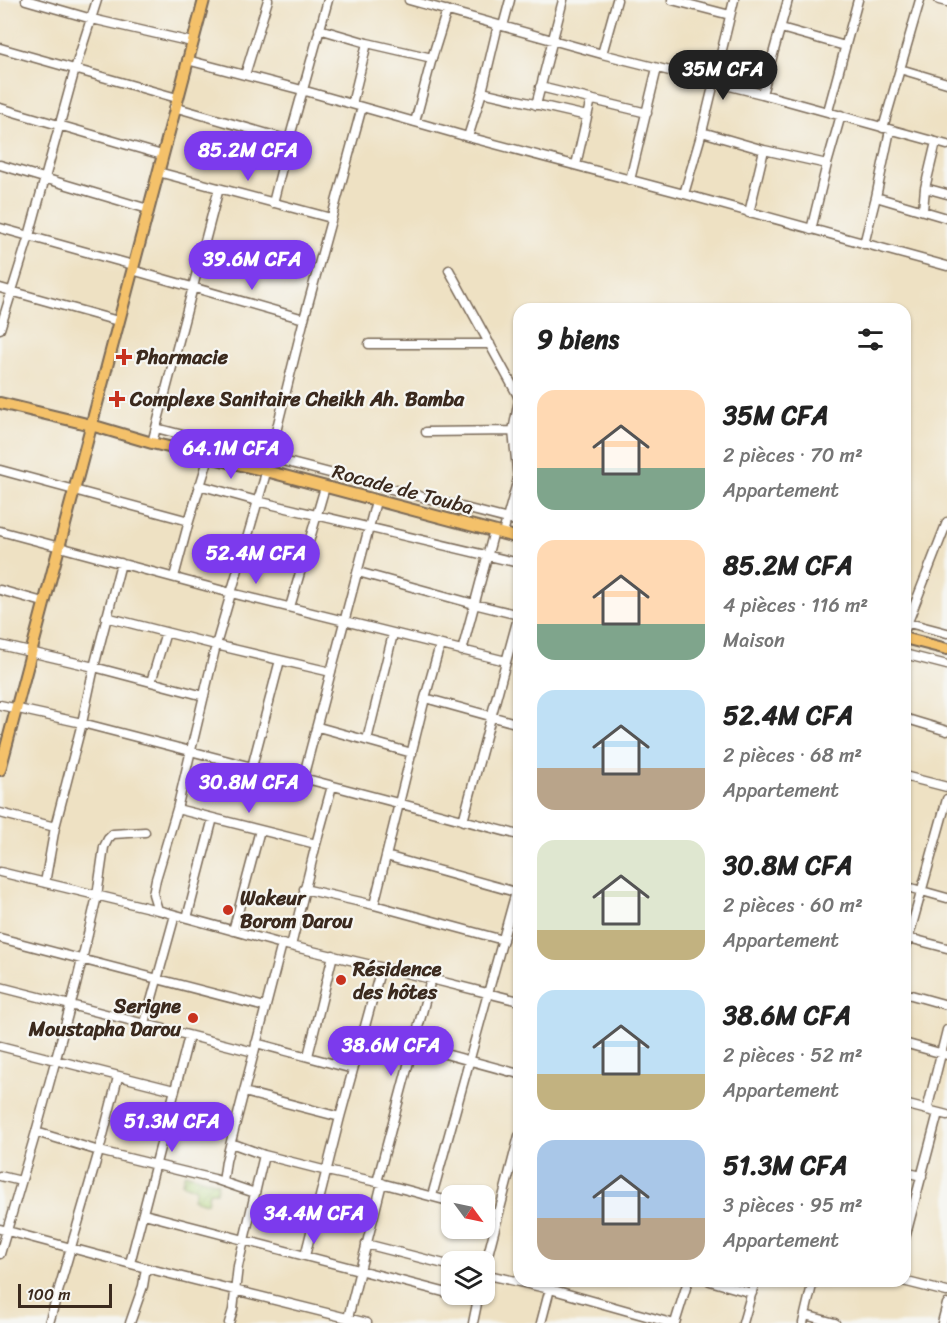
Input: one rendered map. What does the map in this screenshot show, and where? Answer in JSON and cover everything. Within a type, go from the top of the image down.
[{"type":"main road","points":[[1,766],[204,0]]},
{"type":"main road","name":"Rocade de Touba","points":[[0,403],[513,536]]},
{"type":"main road","points":[[911,640],[947,649]]},
{"type":"street","points":[[26,0],[92,19],[192,42]]},
{"type":"street","points":[[0,329],[97,0]]},
{"type":"street","points":[[245,75],[268,0]]},
{"type":"street","points":[[273,203],[328,0]]},
{"type":"street","points":[[409,0],[602,54],[828,111],[947,145]]},
{"type":"street","points":[[468,137],[510,0]]},
{"type":"street","points":[[536,105],[563,0]]},
{"type":"street","points":[[602,54],[617,0]]},
{"type":"street","points":[[672,0],[730,15]]},
{"type":"street","points":[[684,194],[702,132],[734,0]]},
{"type":"street","points":[[762,94],[788,0]]},
{"type":"street","points":[[828,111],[858,0]]},
{"type":"street","points":[[864,244],[876,197],[886,129],[920,0]]},
{"type":"street","points":[[939,0],[947,2]]},
{"type":"street","points":[[415,122],[447,10]]},
{"type":"street","points":[[781,28],[845,46]]},
{"type":"street","points":[[320,29],[432,58]]},
{"type":"street","points":[[352,104],[367,43]]},
{"type":"street","points":[[0,48],[75,69],[289,140]]},
{"type":"street","points":[[187,60],[947,266]]},
{"type":"street","points":[[630,180],[657,68]]},
{"type":"street","points":[[900,69],[947,83]]},
{"type":"street","points":[[540,87],[647,114]]},
{"type":"street","points":[[482,92],[587,116]]},
{"type":"street","points":[[576,165],[591,99]]},
{"type":"street","points":[[158,910],[153,894],[156,879],[177,809],[216,645],[270,458],[304,319],[362,107]]},
{"type":"street","points":[[0,108],[162,155]]},
{"type":"street","points":[[811,230],[841,115]]},
{"type":"street","points":[[702,132],[765,150],[827,164]]},
{"type":"street","points":[[923,210],[925,188],[936,142]]},
{"type":"street","points":[[748,213],[765,150]]},
{"type":"street","points":[[0,165],[148,209]]},
{"type":"street","points":[[158,172],[331,218]]},
{"type":"street","points":[[152,443],[219,188]]},
{"type":"street","points":[[925,188],[947,194]]},
{"type":"street","points":[[876,197],[947,218]]},
{"type":"street","points":[[0,228],[194,288],[304,319]]},
{"type":"street","points":[[449,270],[513,387]]},
{"type":"street","points":[[0,288],[118,321]]},
{"type":"street","points":[[369,344],[490,344]]},
{"type":"street","points":[[156,428],[513,520]]},
{"type":"street","points":[[426,432],[513,430]]},
{"type":"street","points":[[174,577],[209,457]]},
{"type":"street","points":[[0,470],[189,521]]},
{"type":"street","points":[[199,485],[257,501],[513,562]]},
{"type":"street","points":[[290,606],[325,487]]},
{"type":"street","points":[[462,651],[487,555],[507,519],[513,499]]},
{"type":"street","points":[[303,778],[376,501]]},
{"type":"street","points":[[911,613],[947,523]]},
{"type":"street","points":[[0,531],[231,593],[506,661]]},
{"type":"street","points":[[45,883],[55,827],[121,563]]},
{"type":"street","points":[[358,572],[513,613]]},
{"type":"street","points":[[0,590],[44,602]]},
{"type":"street","points":[[106,617],[332,672]]},
{"type":"street","points":[[911,624],[947,633]]},
{"type":"street","points":[[151,682],[166,632]]},
{"type":"street","points":[[367,740],[393,634]]},
{"type":"street","points":[[462,821],[513,636]]},
{"type":"street","points":[[0,645],[204,696]]},
{"type":"street","points":[[374,905],[440,645]]},
{"type":"street","points":[[911,656],[947,664]]},
{"type":"street","points":[[252,767],[280,660]]},
{"type":"street","points":[[425,698],[513,722]]},
{"type":"street","points":[[0,705],[303,778],[513,834]]},
{"type":"street","points":[[911,720],[947,731]]},
{"type":"street","points":[[318,728],[412,753]]},
{"type":"street","points":[[911,778],[947,787]]},
{"type":"street","points":[[223,1182],[265,1006],[304,890],[332,786]]},
{"type":"street","points":[[911,925],[942,834],[947,799]]},
{"type":"street","points":[[177,809],[316,844]]},
{"type":"street","points":[[0,813],[55,827]]},
{"type":"street","points":[[187,918],[213,818]]},
{"type":"street","points":[[233,931],[260,830]]},
{"type":"street","points":[[0,1254],[3,1230],[36,1132],[70,1006],[97,896],[104,847],[113,834],[145,832]]},
{"type":"street","points":[[386,856],[513,891]]},
{"type":"street","points":[[0,872],[513,1000]]},
{"type":"street","points":[[911,888],[947,898]]},
{"type":"street","points":[[304,890],[374,905],[503,940]]},
{"type":"street","points":[[432,1197],[513,908]]},
{"type":"street","points":[[145,1023],[175,915]]},
{"type":"street","points":[[0,938],[265,1006]]},
{"type":"street","points":[[911,939],[947,948]]},
{"type":"street","points":[[308,1056],[333,955]]},
{"type":"street","points":[[304,1256],[381,968]]},
{"type":"street","points":[[348,1318],[379,1182],[431,979]]},
{"type":"street","points":[[0,987],[254,1052]]},
{"type":"street","points":[[911,995],[947,1005]]},
{"type":"street","points":[[927,1110],[944,1054],[947,1030]]},
{"type":"street","points":[[364,1032],[513,1072]]},
{"type":"street","points":[[130,1263],[189,1036]]},
{"type":"street","points":[[256,1043],[353,1069]]},
{"type":"street","points":[[911,1045],[944,1054]]},
{"type":"street","points":[[0,1046],[174,1090]]},
{"type":"street","points":[[49,1323],[118,1077]]},
{"type":"street","points":[[244,1092],[340,1117]]},
{"type":"street","points":[[911,1106],[943,1114],[911,1210]]},
{"type":"street","points":[[36,1132],[99,1151],[223,1182],[255,1193]]},
{"type":"street","points":[[231,1143],[264,1155],[441,1199]]},
{"type":"street","points":[[229,1323],[234,1310],[238,1266],[264,1155]]},
{"type":"street","points":[[489,1251],[513,1159]]},
{"type":"street","points":[[509,1174],[513,1175]]},
{"type":"street","points":[[911,1174],[922,1176]]},
{"type":"street","points":[[0,1176],[21,1181]]},
{"type":"street","points":[[144,1214],[360,1271],[441,1290]]},
{"type":"street","points":[[3,1230],[367,1323]]},
{"type":"street","points":[[366,1244],[441,1263]]},
{"type":"street","points":[[130,1323],[143,1286],[146,1268]]},
{"type":"street","points":[[495,1276],[513,1279]]},
{"type":"street","points":[[911,1283],[947,1293]]},
{"type":"street","points":[[541,1323],[550,1287]]},
{"type":"street","points":[[557,1287],[673,1323],[686,1287]]},
{"type":"street","points":[[731,1287],[752,1293]]},
{"type":"street","points":[[743,1323],[754,1287]]},
{"type":"street","points":[[812,1287],[804,1319],[835,1323]]},
{"type":"street","points":[[942,1323],[947,1304]]},
{"type":"street","points":[[473,1323],[477,1305]]},
{"type":"green space","points":[[185,1173],[218,1183],[216,1192],[209,1192],[207,1203],[193,1199],[196,1189],[182,1183]]},
{"type":"place","name":"Pharmacie","points":[[124,357]]},
{"type":"place","name":"Complexe Sanitaire Cheikh Ah. Bamba","points":[[117,399]]},
{"type":"place","name":"Wakeur Borom Darou","points":[[228,910]]},
{"type":"place","name":"Résidence des hôtes","points":[[341,980]]},
{"type":"place","name":"Serigne Moustapha Darou","points":[[193,1018]]}]
